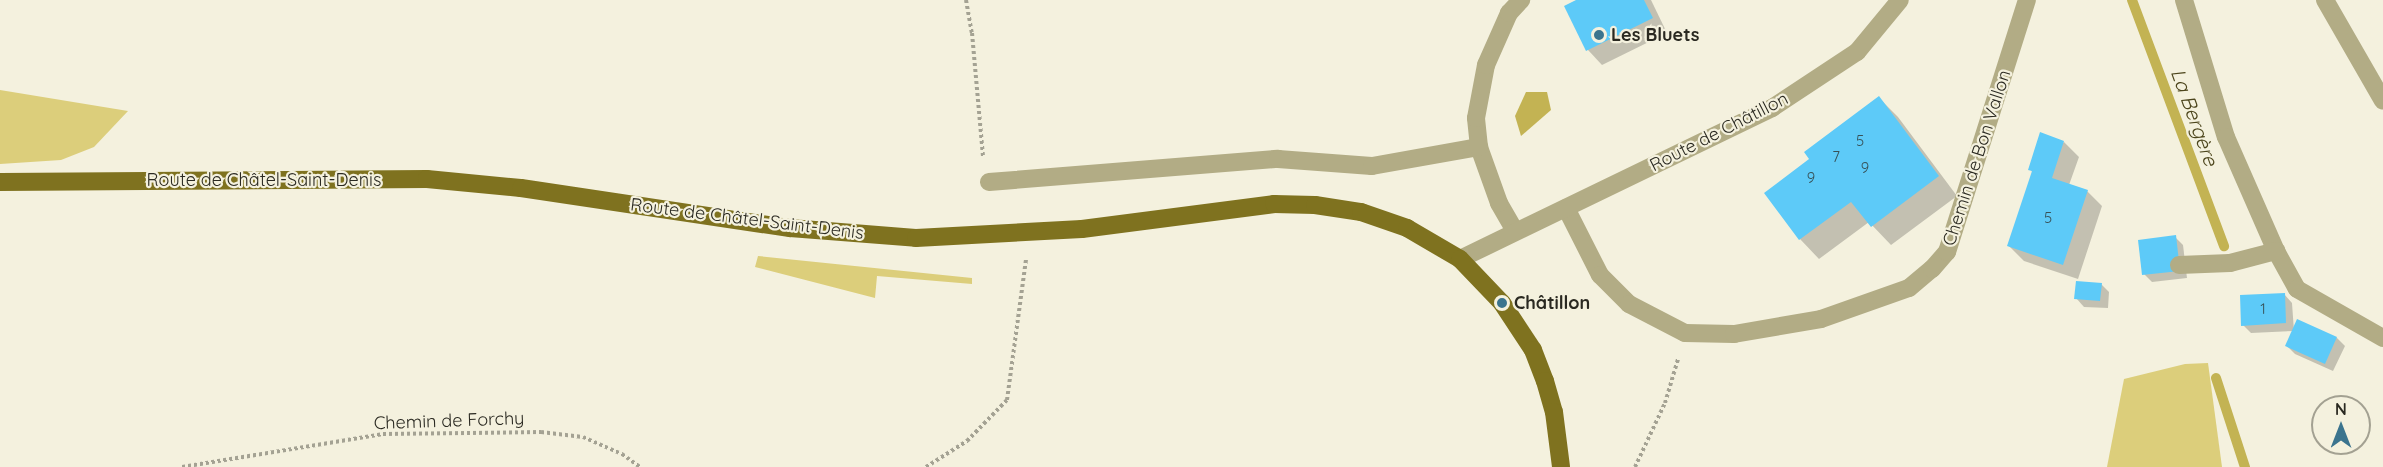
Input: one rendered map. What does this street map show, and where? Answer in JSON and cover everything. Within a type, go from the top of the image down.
[{"type":"main road","name":"Route de Châtel-Saint-Denis","points":[[0,182],[427,179],[521,188],[790,228],[916,238],[1029,234],[1274,204],[1315,205],[1362,212],[1407,228],[1460,259],[1495,294],[1533,350],[1554,412],[1561,467]]},
{"type":"street","points":[[1515,231],[1499,203],[1479,147],[1476,118],[1486,65],[1509,14],[1521,0]]},
{"type":"street","name":"Route de Châtillon","points":[[1460,259],[1772,108],[1857,52],[1900,0]]},
{"type":"street","name":"Chemin de Bon Vallon","points":[[1566,208],[1600,275],[1629,304],[1685,333],[1734,334],[1821,319],[1909,288],[1932,269],[1947,252],[2026,0]]},
{"type":"street","points":[[2184,0],[2226,137],[2276,251],[2297,289],[2383,338]]},
{"type":"street","points":[[2325,0],[2383,101]]},
{"type":"street","points":[[989,182],[1278,159],[1372,166],[1479,147]]},
{"type":"street","points":[[2179,265],[2230,263],[2276,251]]},
{"type":"path","points":[[966,0],[972,33],[985,173],[989,182]]},
{"type":"path","points":[[927,467],[967,441],[1008,400],[1029,234]]},
{"type":"path","points":[[1635,467],[1665,403],[1685,333]]},
{"type":"path","name":"Chemin de Forchy","points":[[182,467],[383,434],[541,432],[583,437],[622,454],[640,467]]},
{"type":"shaded area","points":[[0,90],[128,111],[94,147],[61,160],[0,164]]},
{"type":"shaded area","points":[[1526,92],[1547,92],[1551,110],[1521,136],[1515,116]]},
{"type":"shaded area","points":[[758,256],[972,278],[972,284],[877,276],[875,298],[755,267]]},
{"type":"shaded area","points":[[2208,363],[2222,467],[2107,467],[2124,379],[2185,364]]},
{"type":"building","name":"Les Bluets","points":[[1576,0],[1644,0],[1653,18],[1586,51],[1564,6]]},
{"type":"building","points":[[1879,96],[1939,176],[1871,227],[1851,202],[1799,240],[1764,193],[1809,159],[1804,152]]},
{"type":"building","points":[[2040,132],[2064,141],[2052,178],[2088,190],[2063,265],[2007,246],[2032,171],[2028,170]]},
{"type":"building","points":[[2176,235],[2180,271],[2142,275],[2138,240]]},
{"type":"building","points":[[2076,281],[2102,283],[2100,301],[2074,299]]},
{"type":"building","points":[[2285,293],[2286,323],[2241,326],[2240,295]]},
{"type":"building","points":[[2297,319],[2337,337],[2325,364],[2285,346]]},
{"type":"waterway","name":"La Bergère","points":[[2132,0],[2224,246]]},
{"type":"waterway","name":"La Bergère","points":[[2216,378],[2245,467]]},
{"type":"place","name":"Les Bluets","points":[[1599,35]]},
{"type":"place","name":"Châtillon","points":[[1502,303]]}]
